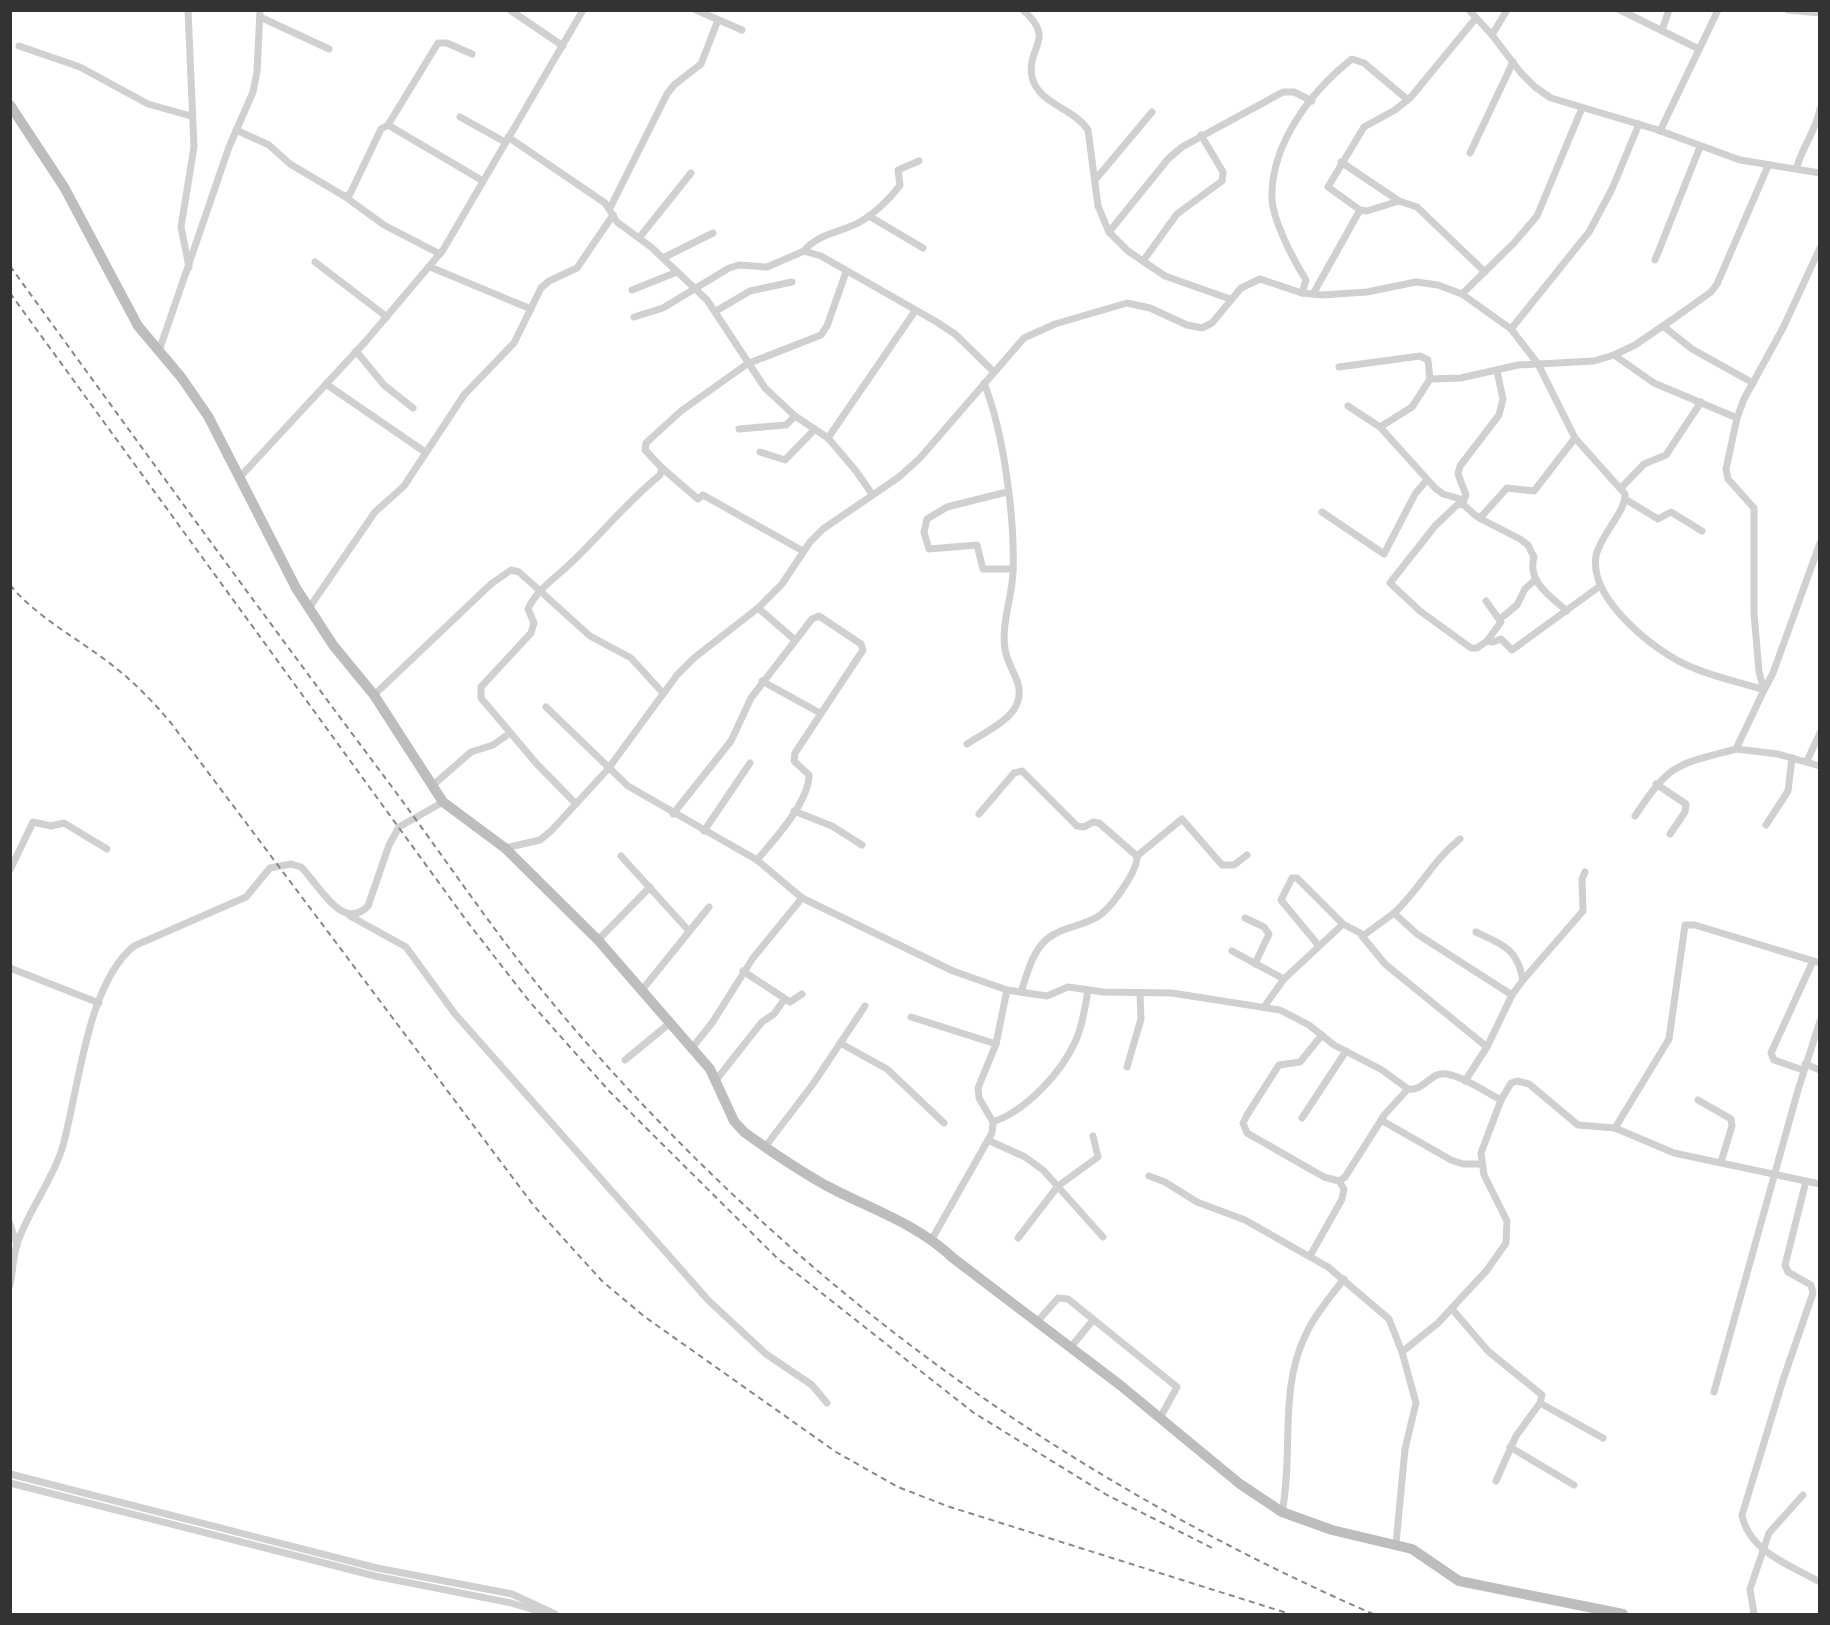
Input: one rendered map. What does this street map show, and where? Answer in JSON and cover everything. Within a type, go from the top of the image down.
[{"type":"main road","points":[[10,105],[64,187],[138,326],[208,416],[296,588],[333,645],[374,695],[442,802],[505,848],[598,940],[710,1069],[734,1121],[744,1132],[826,1185],[894,1217],[933,1239],[953,1258],[1071,1347],[1240,1484],[1282,1512],[1332,1530],[1396,1544],[1426,1558],[1448,1576],[1459,1581],[1623,1614]]},
{"type":"street","points":[[188,10],[193,77],[191,116],[193,157],[181,227],[189,267]]},
{"type":"street","points":[[510,10],[563,46]]},
{"type":"street","points":[[240,477],[387,317],[440,254],[583,10]]},
{"type":"street","points":[[696,10],[711,13],[718,20],[742,30]]},
{"type":"street","points":[[1023,10],[1036,23],[1041,37],[1032,76],[1038,89],[1049,100],[1081,119],[1088,130],[1098,206],[1109,232],[1128,251],[1166,276],[1230,299]]},
{"type":"street","points":[[1469,10],[1535,87],[1551,98],[1639,124],[1700,147],[1768,166],[1797,167],[1820,173]]},
{"type":"street","points":[[1492,35],[1508,10]]},
{"type":"street","points":[[1620,10],[1699,49]]},
{"type":"street","points":[[1662,30],[1669,10]]},
{"type":"street","points":[[1660,131],[1718,10]]},
{"type":"street","points":[[1788,10],[1820,13]]},
{"type":"street","points":[[159,351],[255,82],[260,14],[329,49]]},
{"type":"street","points":[[1399,201],[1373,211],[1360,210],[1328,187],[1364,127],[1408,100],[1476,18]]},
{"type":"street","points":[[309,608],[375,512],[404,486],[464,395],[514,343],[541,288],[549,281],[577,268],[612,212],[667,94],[674,85],[701,64],[718,20]]},
{"type":"street","points":[[344,196],[350,194],[381,129],[388,125],[438,43],[447,43],[472,54]]},
{"type":"street","points":[[19,46],[80,66],[148,104],[191,116]]},
{"type":"street","points":[[1302,293],[1306,288],[1306,280],[1274,213],[1272,200],[1279,156],[1285,137],[1312,101],[1352,59],[1364,63],[1408,100]]},
{"type":"street","points":[[1470,153],[1513,62]]},
{"type":"street","points":[[1109,232],[1168,159],[1201,135],[1283,92],[1294,92],[1312,101]]},
{"type":"street","points":[[1462,294],[1537,216],[1582,108]]},
{"type":"street","points":[[1797,167],[1799,156],[1813,133],[1820,109]]},
{"type":"street","points":[[1095,180],[1152,112]]},
{"type":"street","points":[[460,117],[507,139],[596,196],[612,212],[618,222],[663,258],[716,311],[747,364],[765,388],[795,416],[828,438],[872,494]]},
{"type":"street","points":[[1511,329],[1589,232],[1612,189],[1639,124]]},
{"type":"street","points":[[388,125],[483,181]]},
{"type":"street","points":[[236,130],[276,150],[290,164],[344,196],[384,225],[440,254]]},
{"type":"street","points":[[1143,261],[1177,214],[1222,181],[1222,172],[1201,135]]},
{"type":"street","points":[[1655,260],[1700,147]]},
{"type":"street","points":[[633,317],[645,316],[663,308],[729,268],[740,265],[767,267],[804,251],[819,237],[846,228],[869,216],[898,188],[900,182],[898,170],[919,161]]},
{"type":"street","points":[[1341,162],[1399,201],[1417,207],[1429,216],[1485,272]]},
{"type":"street","points":[[1430,379],[1461,378],[1538,364],[1594,361],[1614,355],[1663,326],[1711,292],[1717,284],[1768,166]]},
{"type":"street","points":[[639,238],[691,173]]},
{"type":"street","points":[[1313,294],[1360,210]]},
{"type":"street","points":[[869,216],[923,248]]},
{"type":"street","points":[[663,258],[713,233]]},
{"type":"street","points":[[1764,690],[1759,672],[1754,613],[1754,508],[1734,488],[1728,479],[1726,469],[1737,418],[1783,328],[1820,248]]},
{"type":"street","points":[[804,251],[821,256],[955,334],[994,372]]},
{"type":"street","points":[[315,262],[387,317]]},
{"type":"street","points":[[430,267],[531,309]]},
{"type":"street","points":[[632,290],[677,272]]},
{"type":"street","points":[[804,551],[703,495],[698,499],[645,450],[646,443],[681,411],[747,364],[821,335],[827,327],[846,272]]},
{"type":"street","points":[[505,848],[540,840],[608,769],[663,693],[694,658],[758,608],[782,584],[804,551],[823,529],[899,477],[920,458],[1024,338],[1037,331],[1114,305],[1139,304],[1194,328],[1202,328],[1212,323],[1241,288],[1260,279],[1302,293],[1313,294],[1367,292],[1416,282],[1438,285],[1462,294],[1511,329],[1538,364],[1575,438],[1621,488],[1625,499],[1658,519],[1671,512],[1702,531]]},
{"type":"street","points":[[716,311],[750,291],[792,282]]},
{"type":"street","points":[[828,438],[915,311]]},
{"type":"street","points":[[1663,326],[1692,349],[1753,383]]},
{"type":"street","points":[[356,351],[384,385],[413,408]]},
{"type":"street","points":[[1614,355],[1654,383],[1737,418]]},
{"type":"street","points":[[1339,367],[1420,356],[1428,360],[1430,379],[1412,407],[1380,427]]},
{"type":"street","points":[[1486,601],[1500,619],[1500,625],[1487,641],[1477,648],[1471,648],[1420,611],[1390,583],[1435,526],[1463,502],[1466,492],[1458,474],[1460,466],[1499,415],[1503,406],[1497,371]]},
{"type":"street","points":[[966,744],[1006,718],[1018,702],[1018,683],[1005,651],[1004,631],[1013,569],[1007,492],[996,419],[984,383]]},
{"type":"street","points":[[326,384],[425,452]]},
{"type":"street","points":[[1621,488],[1644,464],[1666,455],[1701,402]]},
{"type":"street","points":[[1348,406],[1380,427],[1426,481],[1443,494],[1463,502],[1479,518],[1528,544],[1534,557],[1531,570],[1535,580],[1567,611]]},
{"type":"street","points":[[739,429],[786,425],[795,416]]},
{"type":"street","points":[[760,452],[784,460],[815,429]]},
{"type":"street","points":[[1479,518],[1484,516],[1507,488],[1534,491],[1575,438]]},
{"type":"street","points":[[576,804],[510,733],[481,698],[480,693],[485,681],[531,633],[534,623],[528,609],[540,591],[575,559],[620,511],[660,475],[662,468]]},
{"type":"street","points":[[1322,513],[1384,554],[1415,494],[1426,481]]},
{"type":"street","points":[[1007,492],[947,507],[927,519],[924,532],[929,549],[977,545],[983,569],[1013,569]]},
{"type":"street","points":[[1625,499],[1596,554],[1595,568],[1600,586],[1623,616],[1667,655],[1690,666],[1764,690]]},
{"type":"street","points":[[1736,749],[1782,650],[1819,543]]},
{"type":"street","points":[[374,695],[505,572],[512,570],[519,572],[590,636],[631,658],[663,693]]},
{"type":"street","points":[[1500,619],[1520,602],[1525,589],[1535,580]]},
{"type":"street","points":[[1487,641],[1503,639],[1510,649],[1515,650],[1600,586]]},
{"type":"street","points":[[758,608],[795,640]]},
{"type":"street","points":[[673,814],[731,741],[751,698],[762,681],[812,618],[819,616],[863,647],[794,758],[809,775],[809,780],[794,812],[758,860]]},
{"type":"street","points":[[762,681],[820,713]]},
{"type":"street","points":[[546,707],[628,786],[673,814],[758,860],[802,898],[952,971],[1007,990],[1047,996],[1068,987],[1088,990],[1172,993],[1264,1007],[1293,1015],[1346,1051],[1382,1070],[1408,1089],[1418,1089],[1437,1075],[1444,1073],[1501,1100]]},
{"type":"street","points":[[432,786],[476,749],[493,746],[510,733]]},
{"type":"street","points":[[1807,761],[1820,733]]},
{"type":"street","points":[[1635,816],[1656,784],[1669,771],[1683,763],[1736,749],[1807,761],[1820,766]]},
{"type":"street","points":[[1766,825],[1788,791],[1792,758]]},
{"type":"street","points":[[704,831],[750,763]]},
{"type":"street","points":[[980,814],[1014,773],[1022,771],[1077,826],[1084,827],[1093,822],[1099,823],[1137,856]]},
{"type":"street","points":[[1656,784],[1686,804],[1685,812],[1670,834]]},
{"type":"street","points":[[350,916],[360,914],[368,906],[389,845],[399,827],[442,802]]},
{"type":"street","points":[[794,812],[832,826],[862,845]]},
{"type":"street","points":[[1021,992],[1029,968],[1046,940],[1062,929],[1099,916],[1125,885],[1135,867],[1137,856],[1182,819],[1222,866],[1234,865],[1247,855]]},
{"type":"street","points":[[10,870],[33,822],[51,826],[64,823],[107,849]]},
{"type":"street","points":[[1362,936],[1408,900],[1445,851],[1460,839]]},
{"type":"street","points":[[621,856],[689,931]]},
{"type":"street","points":[[10,1284],[17,1245],[51,1179],[62,1149],[99,1003],[115,965],[134,946],[246,897],[270,868],[291,864],[301,867],[338,909],[406,947],[455,1014],[703,1295],[766,1354],[812,1385],[827,1403]]},
{"type":"street","points":[[1465,1081],[1487,1047],[1512,995],[1583,911],[1582,879],[1585,872]]},
{"type":"street","points":[[1319,946],[1281,900],[1292,878],[1297,878],[1343,924],[1349,925],[1362,936],[1385,964],[1487,1047]]},
{"type":"street","points":[[598,940],[650,886]]},
{"type":"street","points":[[691,1049],[712,1023],[743,971],[802,898]]},
{"type":"street","points":[[642,990],[709,907]]},
{"type":"street","points":[[1394,913],[1423,938],[1512,995]]},
{"type":"street","points":[[1245,918],[1264,927],[1269,934],[1255,964]]},
{"type":"street","points":[[1264,1007],[1284,979],[1343,924]]},
{"type":"street","points":[[1615,1128],[1669,1039],[1685,925],[1695,925],[1816,962],[1771,1053],[1774,1060],[1820,1070]]},
{"type":"street","points":[[1476,932],[1513,952],[1518,960],[1523,980]]},
{"type":"street","points":[[1232,951],[1284,979]]},
{"type":"street","points":[[10,968],[99,1003]]},
{"type":"street","points":[[743,971],[784,1000],[794,1002],[802,994]]},
{"type":"street","points":[[933,1239],[988,1140],[993,1122],[978,1093],[996,1044],[1007,990]]},
{"type":"street","points":[[993,1122],[1023,1104],[1069,1054],[1083,1017],[1088,990]]},
{"type":"street","points":[[1127,1066],[1141,1019],[1140,993]]},
{"type":"street","points":[[716,1080],[762,1022],[774,1014],[784,1000]]},
{"type":"street","points":[[765,1147],[865,1006]]},
{"type":"street","points":[[911,1017],[996,1044]]},
{"type":"street","points":[[1714,1392],[1804,1067],[1820,1021]]},
{"type":"street","points":[[625,1060],[670,1023]]},
{"type":"street","points":[[1310,1256],[1342,1199],[1344,1189],[1339,1181],[1324,1177],[1244,1129],[1247,1115],[1279,1065],[1300,1062],[1322,1035]]},
{"type":"street","points":[[840,1043],[887,1069],[944,1123]]},
{"type":"street","points":[[1302,1118],[1346,1051]]},
{"type":"street","points":[[1402,1352],[1452,1309],[1487,1270],[1506,1243],[1507,1221],[1481,1164],[1483,1143],[1501,1100],[1511,1083],[1523,1082],[1578,1125],[1615,1128],[1674,1153],[1820,1184]]},
{"type":"street","points":[[1339,1181],[1345,1177],[1381,1120],[1408,1089]]},
{"type":"street","points":[[1698,1100],[1731,1119],[1732,1126],[1721,1162]]},
{"type":"street","points":[[1381,1120],[1451,1160],[1462,1164],[1481,1164]]},
{"type":"street","points":[[1018,1238],[1058,1186],[1098,1157],[1093,1136]]},
{"type":"street","points":[[988,1140],[1025,1157],[1043,1170],[1103,1237]]},
{"type":"street","points":[[1149,1176],[1165,1182],[1197,1202],[1245,1220],[1310,1256],[1344,1279],[1389,1319],[1402,1352],[1416,1403],[1405,1449],[1396,1544]]},
{"type":"street","points":[[1806,1181],[1785,1265],[1788,1272],[1811,1285],[1812,1293],[1742,1515],[1751,1539],[1763,1549],[1820,1582]]},
{"type":"street","points":[[10,1224],[17,1245]]},
{"type":"street","points":[[1282,1512],[1287,1477],[1289,1405],[1299,1352],[1312,1324],[1344,1279]]},
{"type":"street","points":[[1037,1322],[1061,1297],[1093,1320],[1177,1387],[1160,1418]]},
{"type":"street","points":[[1452,1309],[1488,1351],[1542,1395],[1540,1403],[1510,1447],[1496,1481]]},
{"type":"street","points":[[1071,1347],[1093,1320]]},
{"type":"street","points":[[1540,1403],[1603,1438]]},
{"type":"street","points":[[1510,1447],[1574,1485]]},
{"type":"street","points":[[10,1474],[377,1568],[512,1594],[555,1614]]},
{"type":"street","points":[[10,1483],[375,1576],[511,1603],[550,1614]]},
{"type":"street","points":[[1754,1614],[1749,1589],[1763,1549],[1773,1527],[1803,1495]]},
{"type":"railway","points":[[10,266],[518,960],[595,1053],[689,1152],[788,1245],[854,1301],[923,1355],[993,1405],[1140,1497],[1216,1539],[1373,1614]]},
{"type":"railway","points":[[10,293],[466,920],[529,1001],[610,1092],[777,1258],[974,1413],[1107,1495],[1214,1549]]},
{"type":"railway","points":[[10,585],[43,616],[123,674],[171,723],[534,1206],[602,1281],[645,1317],[836,1452],[898,1487],[947,1506],[1290,1614]]}]
